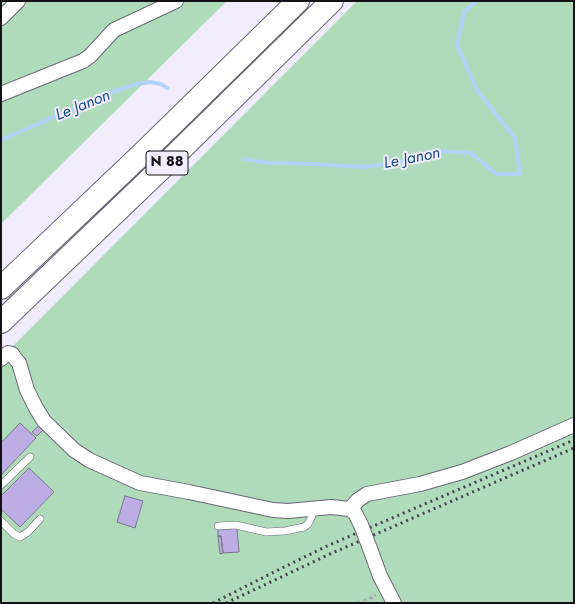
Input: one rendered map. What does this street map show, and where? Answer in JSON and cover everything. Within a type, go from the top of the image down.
[{"type":"highway","name":"N 88","points":[[1,288],[145,151],[298,1]]},
{"type":"highway","name":"N 88","points":[[1,322],[174,157],[332,1]]},
{"type":"street","points":[[1,18],[18,1]]},
{"type":"street","points":[[1,94],[83,61],[90,56],[114,30],[176,1]]},
{"type":"street","points":[[1,359],[8,354],[12,354],[19,363],[27,390],[44,421],[74,450],[89,460],[140,483],[273,510],[288,511],[331,507],[350,509],[355,513],[361,525],[380,576],[394,603]]},
{"type":"street","points":[[350,509],[358,500],[367,494],[420,484],[462,472],[512,453],[574,425]]},
{"type":"lane","points":[[1,486],[30,457]]},
{"type":"lane","points":[[218,526],[236,526],[266,532],[285,532],[304,527],[308,524],[311,521],[312,508]]},
{"type":"lane","points":[[1,521],[14,534],[20,537],[28,532],[40,520]]},
{"type":"path","points":[[358,603],[371,597],[376,603]]},
{"type":"green space","points":[[1,1],[227,1],[1,224]]},
{"type":"green space","points":[[357,1],[574,1],[574,603],[1,603],[1,358]]},
{"type":"building","points":[[20,423],[36,438],[1,475],[1,443]]},
{"type":"building","points":[[42,423],[46,427],[37,436],[32,432]]},
{"type":"building","points":[[29,468],[54,492],[20,527],[1,509],[1,496]]},
{"type":"building","points":[[125,496],[143,501],[135,528],[117,522]]},
{"type":"building","points":[[237,528],[239,552],[223,553],[221,536],[218,536],[218,530]]},
{"type":"building","points":[[218,536],[221,536],[223,553],[220,554]]},
{"type":"waterway","name":"Le Janon","points":[[243,159],[270,163],[364,167],[401,162],[437,151],[471,153],[496,174],[520,174],[515,138],[477,90],[457,45],[464,12],[476,1]]},
{"type":"waterway","name":"Le Janon","points":[[1,140],[109,93],[137,84],[150,82],[161,84],[167,88]]},
{"type":"railway","points":[[213,603],[327,546],[574,440]]},
{"type":"railway","points":[[226,603],[330,554],[574,448]]}]
